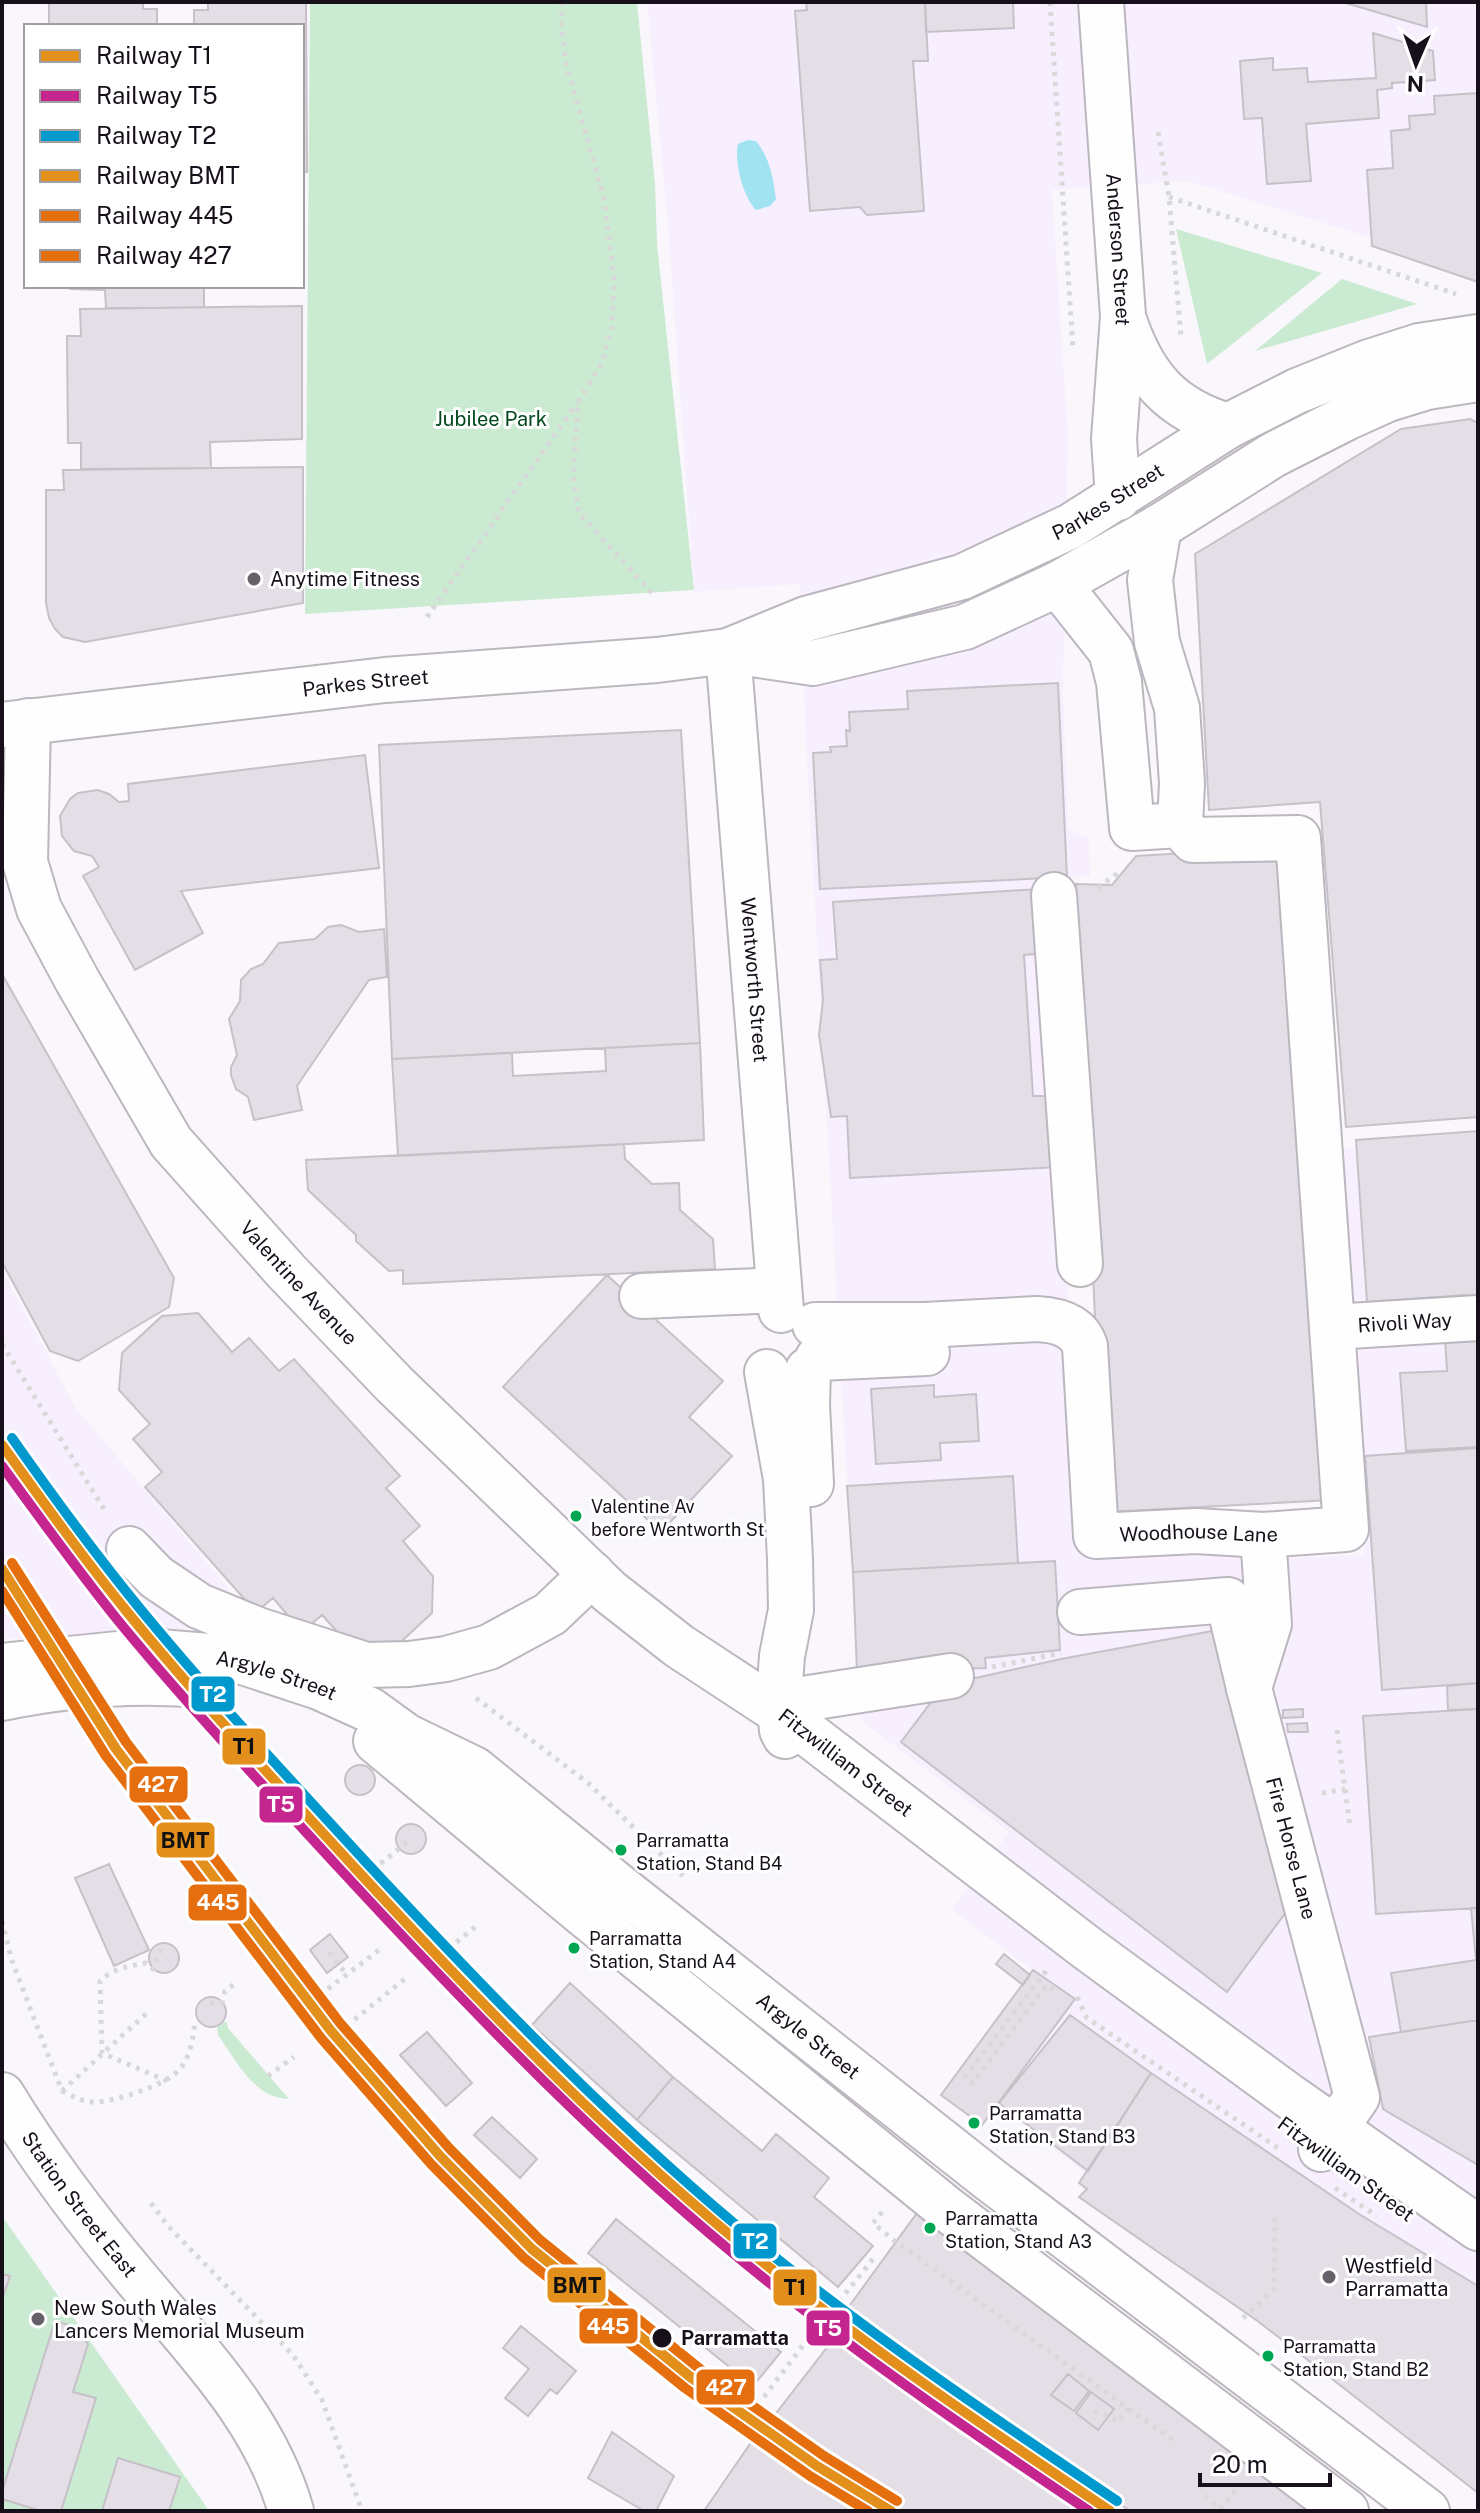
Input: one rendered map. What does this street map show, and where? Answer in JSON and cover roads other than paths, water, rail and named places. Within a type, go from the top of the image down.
[{"type":"street","name":"Anderson Street","points":[[1101,2],[1123,316],[1114,439],[1118,498]]},
{"type":"street","points":[[1123,316],[1142,363],[1155,383],[1189,411],[1228,426]]},
{"type":"street","name":"Parkes Street","points":[[15,723],[385,680],[657,660],[728,651],[806,619],[962,577],[1071,526],[1228,426],[1297,391],[1419,346],[1478,337]]},
{"type":"street","name":"Parkes Street","points":[[728,651],[813,663],[965,627],[1058,584],[1159,527],[1273,455],[1388,399],[1427,387],[1478,379]]},
{"type":"street","points":[[1159,527],[1150,580],[1157,642],[1178,723],[1182,783],[1180,825],[1193,840],[1298,838],[1333,1327]]},
{"type":"street","points":[[1058,584],[1111,651],[1119,682],[1132,828],[1180,825]]},
{"type":"street","name":"Wentworth Street","points":[[728,651],[795,1338],[807,1405],[818,1609],[795,1706]]},
{"type":"street","name":"Valentine Avenue","points":[[15,723],[25,862],[39,909],[171,1142],[286,1271],[394,1384],[610,1592],[709,1666],[795,1706]]},
{"type":"street","name":"Woodhouse Lane","points":[[1054,895],[1086,1255],[1081,1307],[1072,1340],[1097,1435],[1096,1536],[1196,1531],[1263,1535],[1346,1529],[1333,1327]]},
{"type":"street","points":[[642,1296],[795,1338],[925,1325],[1037,1319],[1053,1320],[1072,1340]]},
{"type":"street","name":"Rivoli Way","points":[[1333,1327],[1478,1318]]},
{"type":"street","name":"Wentworth Street","points":[[795,1338],[786,1479],[791,1610],[782,1656],[795,1706],[811,1717],[829,1749]]},
{"type":"street","points":[[1249,1688],[1269,1624],[1263,1535]]},
{"type":"street","points":[[129,1549],[156,1577],[199,1606],[258,1630],[366,1665],[446,1659],[489,1647],[550,1614],[592,1574]]},
{"type":"street","name":"Fire Horse Lane","points":[[1080,1612],[1228,1600],[1357,2097],[1329,2139]]},
{"type":"street","name":"Argyle Street","points":[[2,1666],[147,1651],[209,1656],[246,1663],[319,1687],[370,1710],[406,1736],[474,1769],[964,2160],[1427,2511]]},
{"type":"street","points":[[709,1666],[733,1672],[766,1671],[782,1656]]},
{"type":"street","points":[[795,1706],[951,1676]]},
{"type":"street","name":"Argyle Street","points":[[2,1698],[93,1685],[167,1682],[245,1689],[281,1697],[338,1719],[368,1735],[947,2209],[1346,2511]]},
{"type":"street","name":"Fitzwilliam Street","points":[[795,1706],[782,1730],[790,1746],[814,1766],[1329,2139],[1478,2228]]},
{"type":"street","name":"Fitzwilliam Street","points":[[829,1749],[1329,2139],[1467,2255],[1478,2259]]},
{"type":"street","name":"Station Street East","points":[[2,2095],[120,2259],[228,2388],[257,2431],[282,2480],[291,2511]]},
{"type":"water","points":[[756,141],[765,154],[776,199],[770,206],[756,210],[744,188],[737,160],[738,144]]},
{"type":"rail line","name":"T2","points":[[12,1438],[121,1585],[220,1702],[462,1964],[614,2116],[721,2212],[817,2290],[944,2383],[1117,2501]]},
{"type":"rail line","name":"T1","points":[[2,1445],[96,1572],[183,1678],[404,1921],[554,2075],[659,2174],[810,2300],[937,2393],[1110,2511]]},
{"type":"rail line","name":"T5","points":[[2,1466],[116,1618],[198,1714],[440,1975],[595,2131],[704,2229],[840,2338],[1089,2511]]},
{"type":"rail line","name":"427","points":[[12,1563],[126,1742],[340,2023],[449,2148],[540,2240],[700,2369],[824,2456],[897,2501]]},
{"type":"rail line","name":"BMT","points":[[2,1569],[116,1749],[331,2031],[440,2156],[532,2249],[693,2379],[817,2466],[891,2511]]},
{"type":"rail line","name":"445","points":[[2,1591],[106,1756],[321,2038],[431,2164],[524,2258],[685,2388],[810,2476],[868,2511]]},
{"type":"place","name":"Anytime Fitness","points":[[254,579]]},
{"type":"place","name":"Valentine Av before Wentworth St","points":[[576,1516]]},
{"type":"place","name":"Parramatta Station, Stand B4","points":[[621,1850]]},
{"type":"place","name":"Parramatta Station, Stand A4","points":[[574,1948]]},
{"type":"place","name":"Parramatta Station, Stand B3","points":[[974,2123]]},
{"type":"place","name":"Parramatta Station, Stand A3","points":[[930,2228]]},
{"type":"place","name":"Westfield Parramatta","points":[[1329,2277]]},
{"type":"place","name":"New South Wales Lancers Memorial Museum","points":[[38,2319]]},
{"type":"place","name":"Parramatta","points":[[662,2338]]},
{"type":"place","name":"Parramatta Station, Stand B2","points":[[1268,2356]]},
{"type":"park label","name":"Jubilee Park","points":[[491,419]]}]
